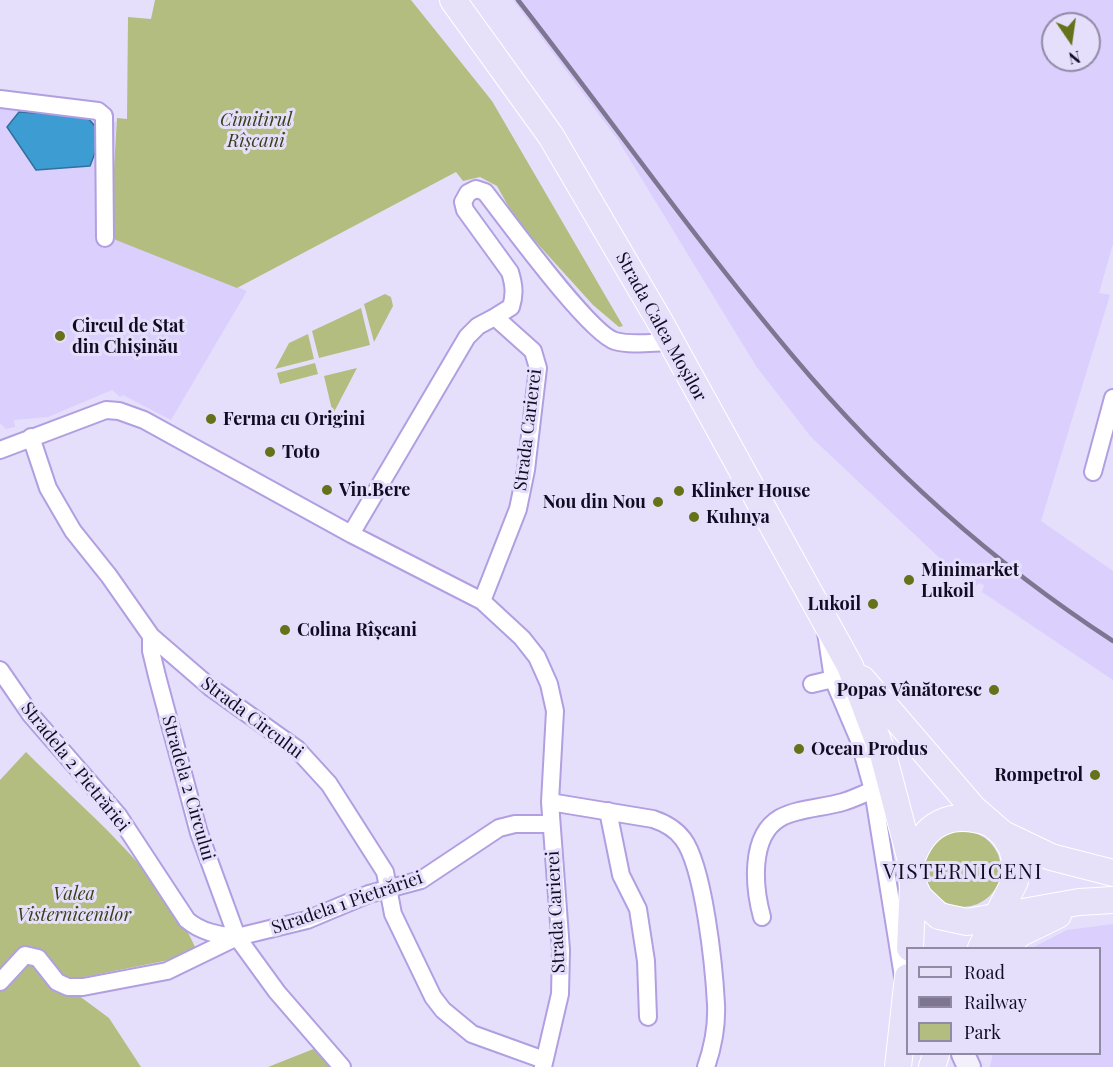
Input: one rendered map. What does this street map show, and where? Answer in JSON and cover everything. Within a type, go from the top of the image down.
[{"type":"main road","name":"Strada Calea Moșilor","points":[[453,0],[551,136],[671,342],[823,617],[842,673]]},
{"type":"main road","points":[[842,673],[1012,848],[1016,864],[1015,881],[981,947]]},
{"type":"main road","points":[[842,673],[883,754],[912,872],[923,902],[939,916],[967,922],[1079,902],[1113,900]]},
{"type":"main road","points":[[910,947],[912,872],[916,845],[925,833],[938,824],[955,818],[972,818],[1051,857],[1113,873]]},
{"type":"main road","points":[[1002,947],[1021,933],[1079,902]]},
{"type":"main road","points":[[898,1067],[906,994]]},
{"type":"street","points":[[0,99],[98,111],[104,116],[105,238]]},
{"type":"street","points":[[351,534],[466,337],[478,326],[511,307],[514,297],[510,272],[465,210],[463,202],[468,193],[476,189],[485,192],[574,304],[603,335],[616,341],[671,342]]},
{"type":"street","name":"Strada Carierei","points":[[482,601],[518,509],[526,470],[538,368],[533,351],[495,317]]},
{"type":"street","points":[[1093,472],[1113,398]]},
{"type":"street","name":"Strada Carierei","points":[[0,450],[106,410],[119,411],[144,420],[351,534],[482,601],[522,638],[537,657],[549,684],[555,711],[550,824],[560,906],[560,994],[544,1064]]},
{"type":"street","name":"Strada Circului","points":[[31,437],[48,488],[73,531],[109,576],[151,636],[210,687],[279,735],[309,761],[329,784],[380,862],[398,927],[433,997],[443,1010],[472,1034],[544,1064]]},
{"type":"street","name":"Stradela 2 Circului","points":[[151,636],[153,660],[199,834],[237,937]]},
{"type":"street","name":"Stradela 2 Pietrăriei","points":[[0,670],[31,715],[118,815],[188,920],[195,927],[208,932],[237,937]]},
{"type":"street","points":[[812,684],[842,673],[873,790],[906,979]]},
{"type":"street","points":[[762,917],[756,889],[759,852],[761,841],[772,824],[790,814],[844,802],[873,790]]},
{"type":"street","points":[[550,802],[638,815],[666,824],[684,840],[691,855],[701,892],[716,1005],[714,1038],[706,1067]]},
{"type":"street","points":[[608,811],[621,875],[638,909],[646,961],[648,1017]]},
{"type":"street","name":"Stradela 1 Pietrăriei","points":[[237,937],[307,920],[369,894],[421,880],[499,828],[515,824],[550,824]]},
{"type":"street","points":[[0,982],[25,955],[38,958],[57,982],[68,987],[83,987],[167,970],[237,937],[277,992],[342,1067]]},
{"type":"shaded area","points":[[513,0],[1113,0],[1113,244],[1099,293],[1110,295],[1041,521],[1113,571],[1113,680],[982,592],[984,585],[979,583],[971,592],[960,585],[963,580],[811,437],[756,366],[618,140]]},
{"type":"shaded area","name":"Circul de Stat din Chișinău","points":[[0,108],[84,114],[116,122],[110,236],[247,291],[171,420],[123,395],[120,397],[112,390],[48,417],[14,420],[15,427],[6,429],[0,423]]},
{"type":"shaded area","points":[[1113,924],[1113,1067],[990,1067],[993,1055],[1101,1055],[1101,947],[1034,947],[1067,930]]},
{"type":"green space","name":"Cimitirul Rîșcani","points":[[155,0],[411,0],[492,101],[623,326],[619,327],[593,305],[516,220],[497,186],[480,177],[463,181],[456,172],[237,288],[110,236],[117,118],[127,119],[128,17],[151,19]]},
{"type":"green space","points":[[385,294],[391,297],[393,306],[374,342],[364,304]]},
{"type":"green space","points":[[361,308],[370,345],[319,358],[312,331]]},
{"type":"green space","points":[[308,334],[314,359],[275,369],[289,343]]},
{"type":"green space","points":[[315,363],[318,374],[280,384],[277,373]]},
{"type":"green space","points":[[357,368],[333,414],[324,376]]},
{"type":"green space","name":"Valea Visternicenilor","points":[[26,752],[143,868],[181,921],[196,949],[184,957],[74,979],[78,995],[109,1018],[141,1067],[0,1067],[0,780]]},
{"type":"green space","points":[[963,831],[978,834],[990,842],[998,854],[1001,869],[998,884],[990,896],[978,904],[963,907],[948,904],[936,896],[928,884],[925,869],[928,854],[936,842],[948,834]]},
{"type":"green space","points":[[316,1048],[330,1067],[268,1067]]},
{"type":"water","points":[[19,112],[84,116],[91,121],[98,132],[98,138],[90,166],[36,170],[7,127]]},
{"type":"railway","points":[[518,0],[756,312],[827,396],[902,473],[942,510],[1025,579],[1113,641]]},
{"type":"place","name":"Circul de Stat din Chișinău","points":[[60,336]]},
{"type":"place","name":"Ferma cu Origini","points":[[211,419]]},
{"type":"place","name":"Toto","points":[[270,452]]},
{"type":"place","name":"Vin.Bere","points":[[327,490]]},
{"type":"place","name":"Klinker House","points":[[679,491]]},
{"type":"place","name":"Nou din Nou","points":[[658,502]]},
{"type":"place","name":"Kuhnya","points":[[694,517]]},
{"type":"place","name":"Minimarket Lukoil","points":[[909,580]]},
{"type":"place","name":"Lukoil","points":[[873,604]]},
{"type":"place","name":"Colina Rîșcani","points":[[285,630]]},
{"type":"place","name":"Popas Vânătoresc","points":[[994,690]]},
{"type":"place","name":"Ocean Produs","points":[[799,749]]},
{"type":"place","name":"Rompetrol","points":[[1095,775]]},
{"type":"district","name":"VISTERNICENI","points":[[963,872]]}]
